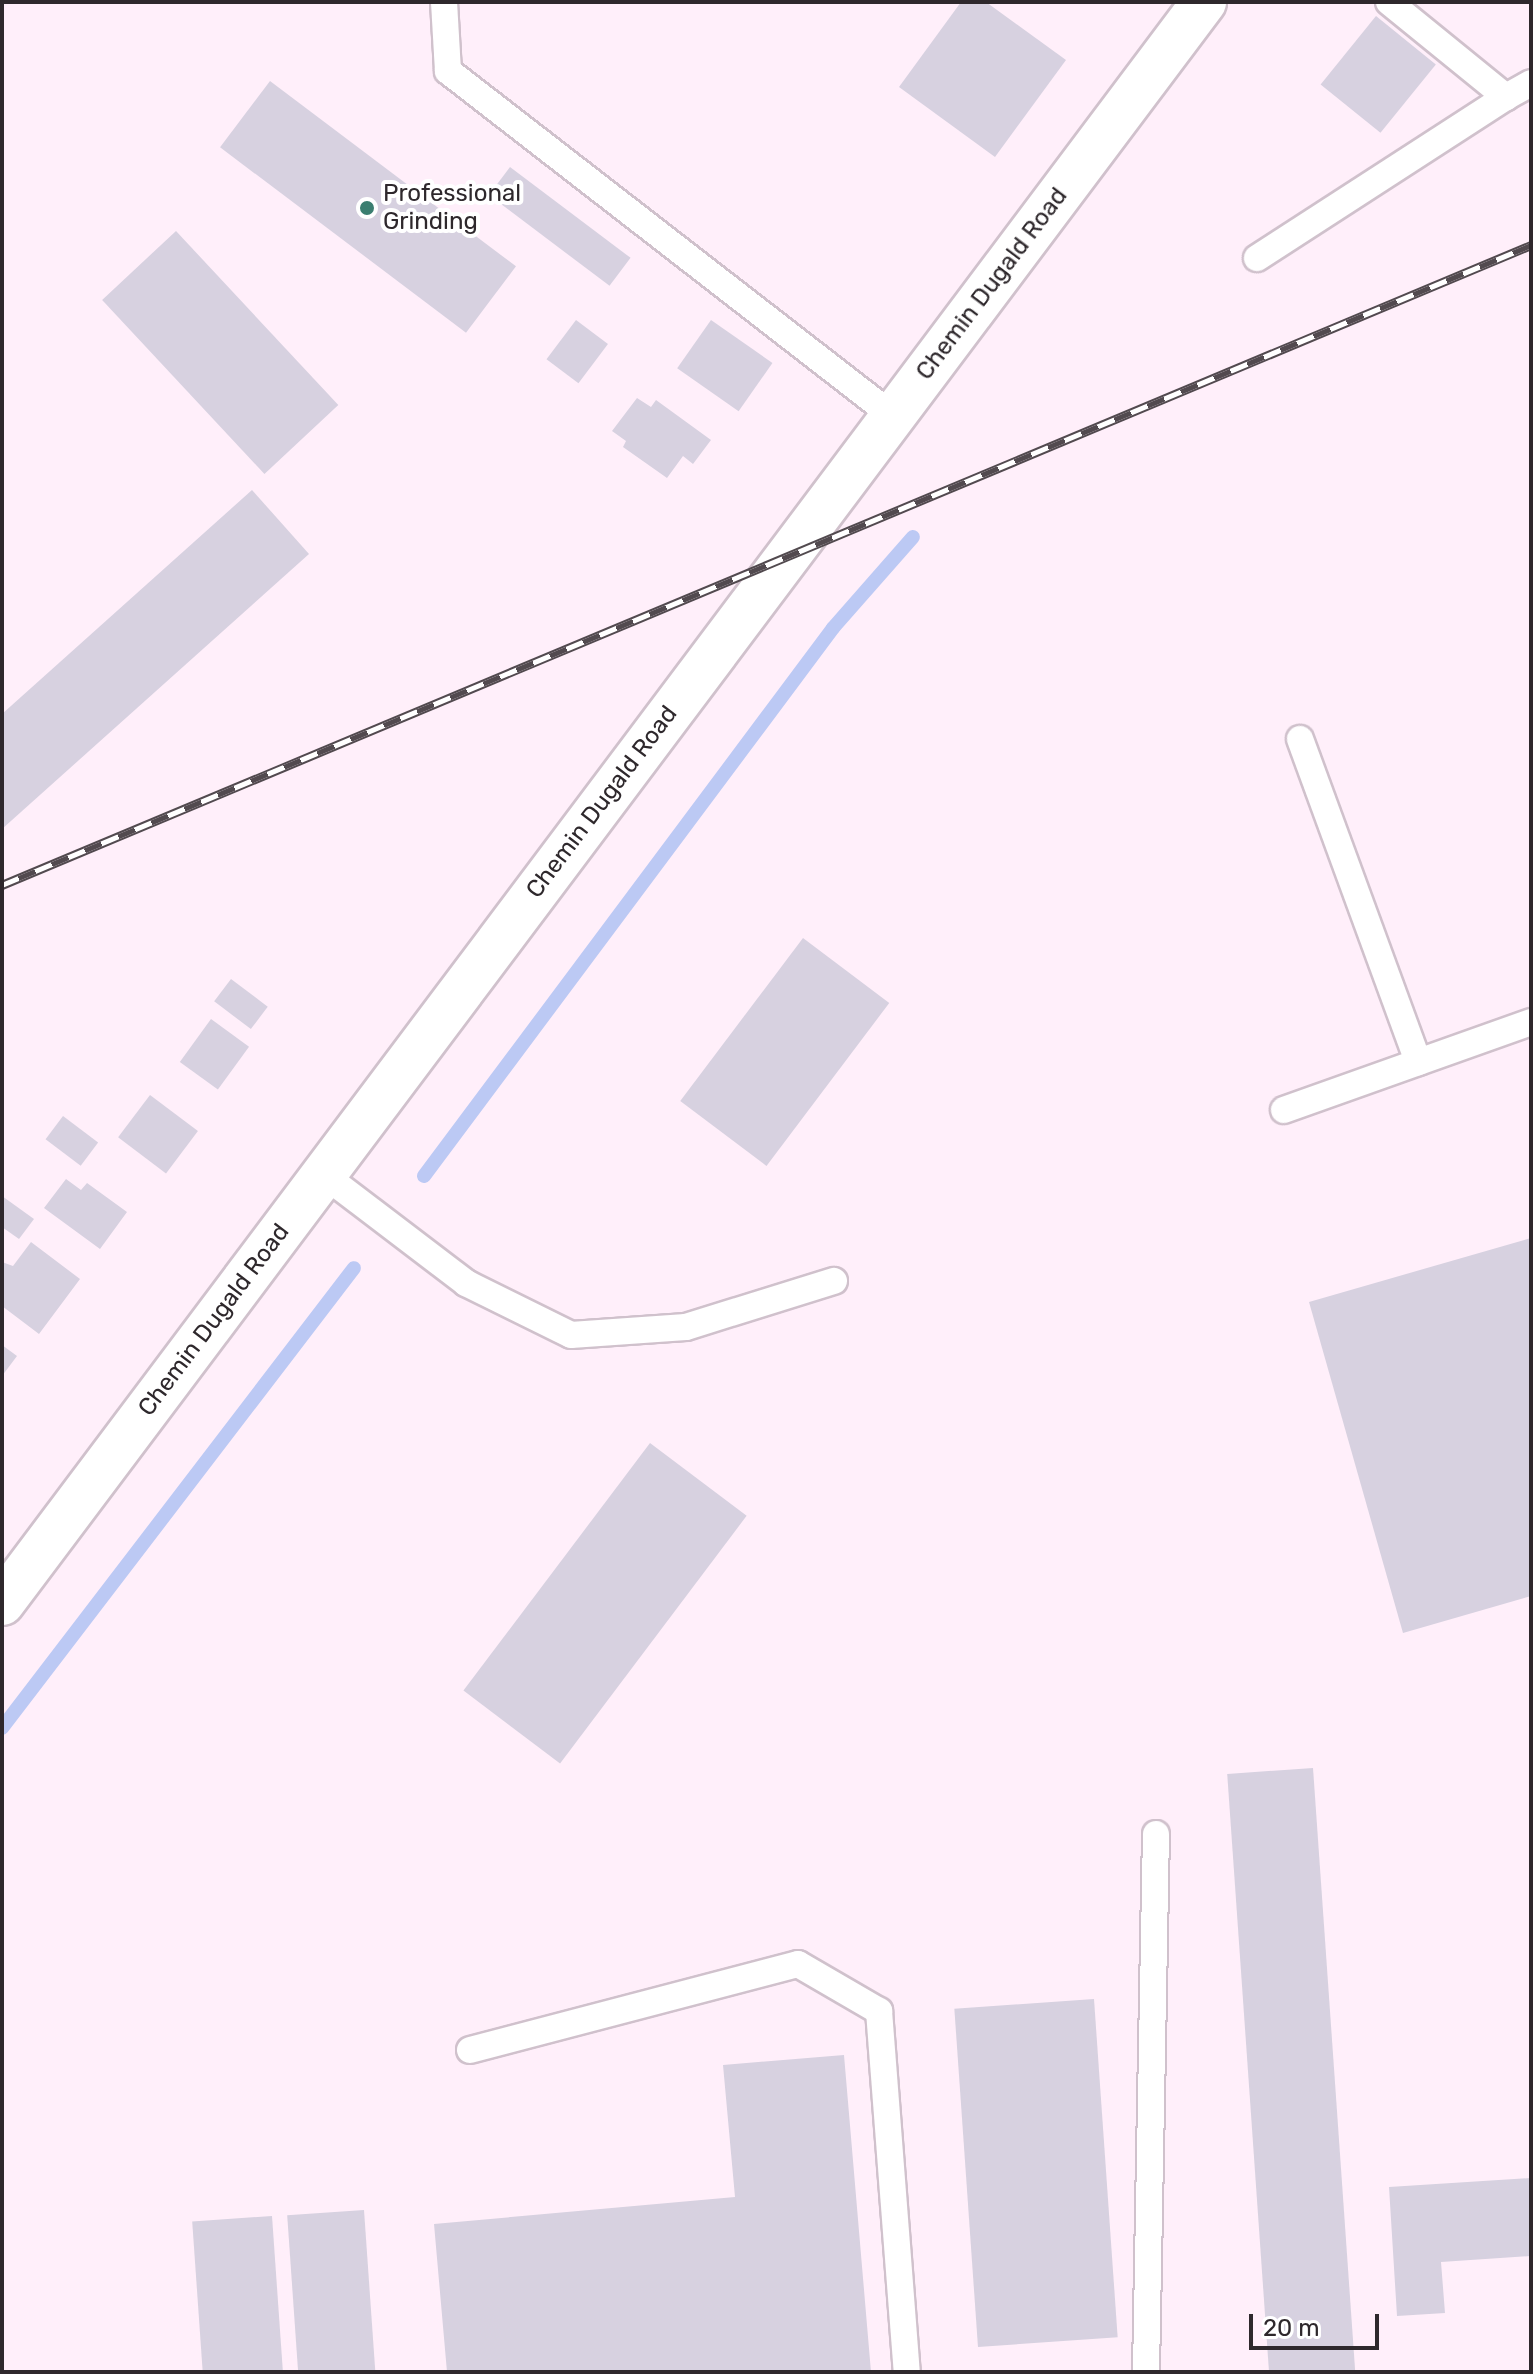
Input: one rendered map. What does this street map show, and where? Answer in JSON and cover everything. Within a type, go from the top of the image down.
[{"type":"street","name":"Chemin Dugald Road","points":[[2,1603],[1204,2]]},
{"type":"lane","points":[[444,2],[448,71],[893,416]]},
{"type":"lane","points":[[1389,2],[1506,97]]},
{"type":"lane","points":[[1257,258],[1531,83]]},
{"type":"lane","points":[[1300,739],[1418,1062]]},
{"type":"lane","points":[[1284,1110],[1531,1022]]},
{"type":"lane","points":[[323,1174],[466,1283],[571,1335],[686,1327],[834,1281]]},
{"type":"lane","points":[[1146,2372],[1156,1834]]},
{"type":"lane","points":[[470,2050],[798,1964],[879,2011],[907,2372]]},
{"type":"building","points":[[961,2],[986,2],[1066,60],[995,157],[899,87]]},
{"type":"building","points":[[1376,16],[1436,64],[1380,133],[1321,84]]},
{"type":"building","name":"Professional Grinding","points":[[270,81],[516,266],[466,333],[220,147]]},
{"type":"building","points":[[510,167],[631,258],[610,286],[489,195]]},
{"type":"building","points":[[176,231],[338,405],[264,474],[102,300]]},
{"type":"building","points":[[576,320],[608,344],[578,383],[547,359]]},
{"type":"building","points":[[711,320],[772,363],[739,411],[677,368]]},
{"type":"building","points":[[637,398],[651,407],[656,400],[711,440],[693,464],[683,456],[667,478],[623,447],[626,441],[612,431]]},
{"type":"building","points":[[252,490],[309,554],[2,829],[2,714]]},
{"type":"building","points":[[803,938],[889,1003],[766,1166],[680,1101]]},
{"type":"building","points":[[231,979],[268,1007],[251,1029],[214,1001]]},
{"type":"building","points":[[211,1019],[249,1047],[218,1090],[180,1062]]},
{"type":"building","points":[[150,1095],[198,1131],[166,1173],[118,1137]]},
{"type":"building","points":[[63,1116],[98,1142],[81,1166],[46,1139]]},
{"type":"building","points":[[66,1179],[81,1190],[87,1183],[127,1212],[100,1249],[44,1208]]},
{"type":"building","points":[[2,1196],[34,1219],[19,1239],[2,1227]]},
{"type":"building","points":[[1531,1238],[1531,1596],[1403,1633],[1309,1302]]},
{"type":"building","points":[[31,1242],[80,1279],[39,1334],[2,1306],[2,1262],[13,1266]]},
{"type":"building","points":[[2,1345],[17,1356],[2,1376]]},
{"type":"building","points":[[650,1443],[747,1516],[560,1763],[463,1691]]},
{"type":"building","points":[[1313,1768],[1355,2372],[1269,2372],[1227,1774]]},
{"type":"building","points":[[1094,1999],[1118,2337],[978,2347],[954,2009]]},
{"type":"building","points":[[844,2055],[871,2372],[447,2372],[434,2224],[735,2197],[723,2065]]},
{"type":"building","points":[[1531,2178],[1531,2256],[1441,2262],[1445,2313],[1397,2316],[1389,2187]]},
{"type":"building","points":[[364,2210],[375,2372],[298,2372],[287,2215]]},
{"type":"building","points":[[272,2216],[283,2372],[203,2372],[192,2222]]},
{"type":"waterway","points":[[424,1176],[833,628],[913,537]]},
{"type":"waterway","points":[[2,1728],[354,1268]]},
{"type":"railway","points":[[2,885],[1531,245]]},
{"type":"place","name":"Professional Grinding","points":[[367,208]]}]
